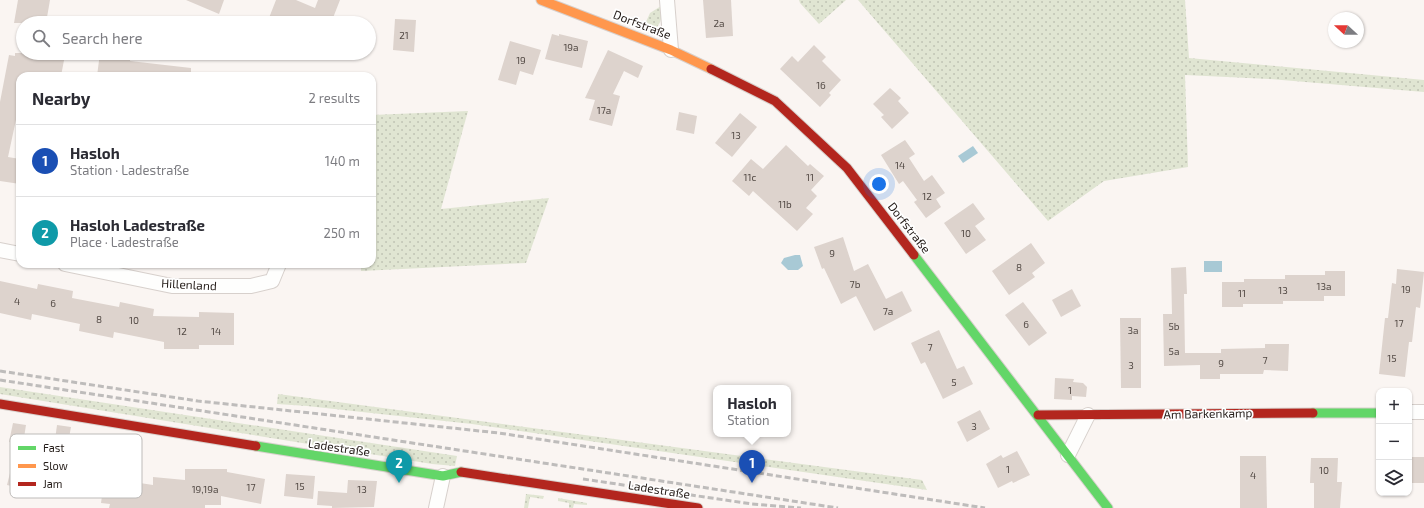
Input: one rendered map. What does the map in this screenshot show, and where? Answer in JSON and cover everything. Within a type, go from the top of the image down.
[{"type":"street","name":"Dorfstraße","points":[[541,0],[670,50],[775,101],[847,168],[1108,508]]},
{"type":"street","points":[[666,0],[670,50]]},
{"type":"street","points":[[0,250],[16,253]]},
{"type":"street","name":"Hillenland","points":[[84,268],[172,286],[251,286],[272,280],[277,268]]},
{"type":"street","name":"Ladestraße","points":[[0,404],[443,476],[462,472],[698,508]]},
{"type":"street","points":[[1412,412],[1424,412]]},
{"type":"street","name":"Am Barkenkamp","points":[[1038,415],[1376,413]]},
{"type":"street","points":[[1068,455],[1088,415]]},
{"type":"street","points":[[436,508],[443,476]]},
{"type":"green space","points":[[799,0],[846,0],[819,24]]},
{"type":"green space","points":[[858,0],[1185,0],[1189,58],[1424,80],[1424,92],[1269,79],[1185,75],[1188,167],[1104,181],[1048,221]]},
{"type":"green space","points":[[661,6],[661,18],[659,24],[650,31],[647,30],[645,24],[650,13]]},
{"type":"green space","points":[[468,111],[441,209],[549,198],[526,263],[361,271],[361,268],[376,268],[376,115]]},
{"type":"green space","points":[[0,387],[457,456],[455,466],[432,464],[0,394]]},
{"type":"green space","points":[[278,394],[922,480],[927,490],[472,424],[277,404]]},
{"type":"green space","points":[[526,494],[544,496],[543,499],[530,497],[528,508],[524,508]]},
{"type":"green space","points":[[558,498],[587,503],[587,505],[574,504],[573,508],[569,508],[569,503],[558,501]]},
{"type":"water","points":[[973,146],[978,153],[963,163],[958,156]]},
{"type":"water","points":[[800,255],[803,266],[798,270],[788,270],[781,263],[784,258]]},
{"type":"water","points":[[1204,261],[1222,261],[1222,272],[1204,272]]},
{"type":"building","points":[[18,0],[50,0],[47,16],[16,16],[16,23],[14,23]]},
{"type":"building","points":[[186,0],[224,0],[219,14]]},
{"type":"building","points":[[276,0],[296,0],[315,8],[318,0],[340,0],[334,16],[270,16]]},
{"type":"building","points":[[703,0],[731,0],[733,36],[706,38]]},
{"type":"building","points":[[395,19],[416,20],[414,52],[393,50]]},
{"type":"building","points":[[552,34],[559,36],[559,34],[588,41],[582,68],[545,59]]},
{"type":"building","points":[[510,41],[541,50],[533,75],[520,71],[516,85],[498,80]]},
{"type":"building","points":[[814,45],[826,57],[822,61],[841,80],[829,93],[831,95],[820,107],[780,69],[792,56],[798,62]]},
{"type":"building","points":[[608,50],[643,66],[638,78],[624,71],[613,94],[620,96],[612,126],[589,120],[595,100],[585,98]]},
{"type":"building","points":[[16,53],[16,60],[64,60],[62,72],[16,72],[16,120],[8,157],[16,158],[16,183],[0,181],[0,102],[9,55],[15,56]]},
{"type":"building","points":[[99,60],[130,60],[191,68],[191,72],[98,72]]},
{"type":"building","points":[[890,88],[901,98],[898,101],[909,113],[892,129],[881,117],[884,115],[873,104]]},
{"type":"building","points":[[679,112],[697,116],[694,134],[676,130]]},
{"type":"building","points":[[740,113],[757,127],[732,157],[715,143]]},
{"type":"building","points":[[905,140],[915,154],[909,158],[924,181],[932,175],[945,193],[936,199],[941,207],[926,218],[914,202],[917,200],[903,181],[899,184],[881,155]]},
{"type":"building","points":[[786,145],[808,166],[810,164],[824,176],[811,190],[817,196],[806,208],[813,214],[797,231],[753,191],[749,196],[732,181],[751,159],[763,169]]},
{"type":"building","points":[[973,203],[985,219],[975,226],[986,240],[966,254],[944,223]]},
{"type":"building","points":[[843,237],[854,271],[868,264],[886,299],[902,291],[912,311],[874,331],[856,296],[841,304],[824,268],[822,269],[814,247]]},
{"type":"building","points":[[1031,243],[1045,263],[1032,273],[1035,277],[1009,295],[992,271]]},
{"type":"building","points":[[1186,267],[1187,294],[1184,294],[1185,353],[1221,353],[1221,349],[1265,348],[1265,344],[1289,344],[1288,371],[1264,370],[1263,374],[1220,374],[1220,379],[1200,379],[1200,365],[1164,366],[1163,314],[1172,314],[1171,268]]},
{"type":"building","points":[[1397,269],[1424,272],[1420,308],[1416,307],[1412,342],[1409,342],[1405,377],[1379,374],[1385,318],[1388,318],[1392,283],[1396,284]]},
{"type":"building","points":[[1325,271],[1345,271],[1345,296],[1324,296],[1324,301],[1283,301],[1283,304],[1243,304],[1243,307],[1222,307],[1222,282],[1244,282],[1244,279],[1285,279],[1285,275],[1325,275]]},
{"type":"building","points":[[0,281],[37,289],[38,284],[73,291],[72,298],[119,307],[120,302],[154,309],[153,316],[199,317],[199,312],[234,313],[234,345],[199,345],[199,349],[164,349],[164,342],[114,332],[113,338],[79,331],[80,324],[32,314],[31,320],[0,313]]},
{"type":"building","points":[[1072,289],[1081,306],[1061,317],[1052,300]]},
{"type":"building","points":[[1023,302],[1047,333],[1029,346],[1005,315]]},
{"type":"building","points":[[1120,318],[1141,318],[1141,388],[1121,388]]},
{"type":"building","points":[[939,330],[957,369],[964,366],[973,384],[943,399],[925,362],[921,364],[911,343]]},
{"type":"building","points":[[1055,378],[1074,379],[1073,382],[1083,383],[1087,387],[1086,397],[1072,396],[1072,400],[1054,399]]},
{"type":"building","points":[[980,410],[990,429],[967,442],[957,422]]},
{"type":"building","points":[[13,423],[26,425],[25,434],[11,434]]},
{"type":"building","points":[[57,425],[71,427],[70,434],[56,434]]},
{"type":"building","points":[[1017,451],[1030,475],[1013,483],[1012,481],[998,488],[986,464],[1001,455],[1003,458]]},
{"type":"building","points":[[1240,456],[1266,456],[1267,508],[1240,508]]},
{"type":"building","points":[[1412,457],[1424,457],[1424,483],[1412,483]]},
{"type":"building","points":[[1311,458],[1338,458],[1337,482],[1342,482],[1340,508],[1314,508],[1314,483],[1310,483]]},
{"type":"building","points":[[185,469],[227,469],[227,472],[265,479],[261,504],[221,496],[221,505],[205,505],[205,508],[109,508],[110,504],[101,503],[102,498],[142,498],[142,483],[153,485],[153,477],[185,480]]},
{"type":"building","points":[[10,473],[10,486],[7,485]]},
{"type":"building","points":[[286,474],[315,476],[313,499],[284,496]]},
{"type":"building","points":[[348,480],[377,481],[374,507],[332,508],[332,506],[317,505],[318,491],[347,493]]},
{"type":"railway","points":[[0,371],[198,401],[499,433],[985,508]]},
{"type":"railway","points":[[0,380],[838,508]]},
{"type":"railway","points":[[583,479],[752,504],[801,508]]},
{"type":"traffic: fast","points":[[914,255],[1108,508]]},
{"type":"traffic: fast","points":[[1313,413],[1376,413]]},
{"type":"traffic: fast","points":[[256,446],[443,476],[461,472]]},
{"type":"traffic: slow","points":[[541,0],[671,50],[711,69]]},
{"type":"traffic: jam","points":[[711,69],[775,101],[847,168],[914,255]]},
{"type":"traffic: jam","points":[[0,404],[256,446]]},
{"type":"traffic: jam","points":[[1038,415],[1313,413]]},
{"type":"traffic: jam","points":[[461,472],[698,508]]},
{"type":"place","name":"Hasloh Ladestraße","points":[[399,483]]},
{"type":"place","name":"Hasloh","points":[[752,483]]}]
